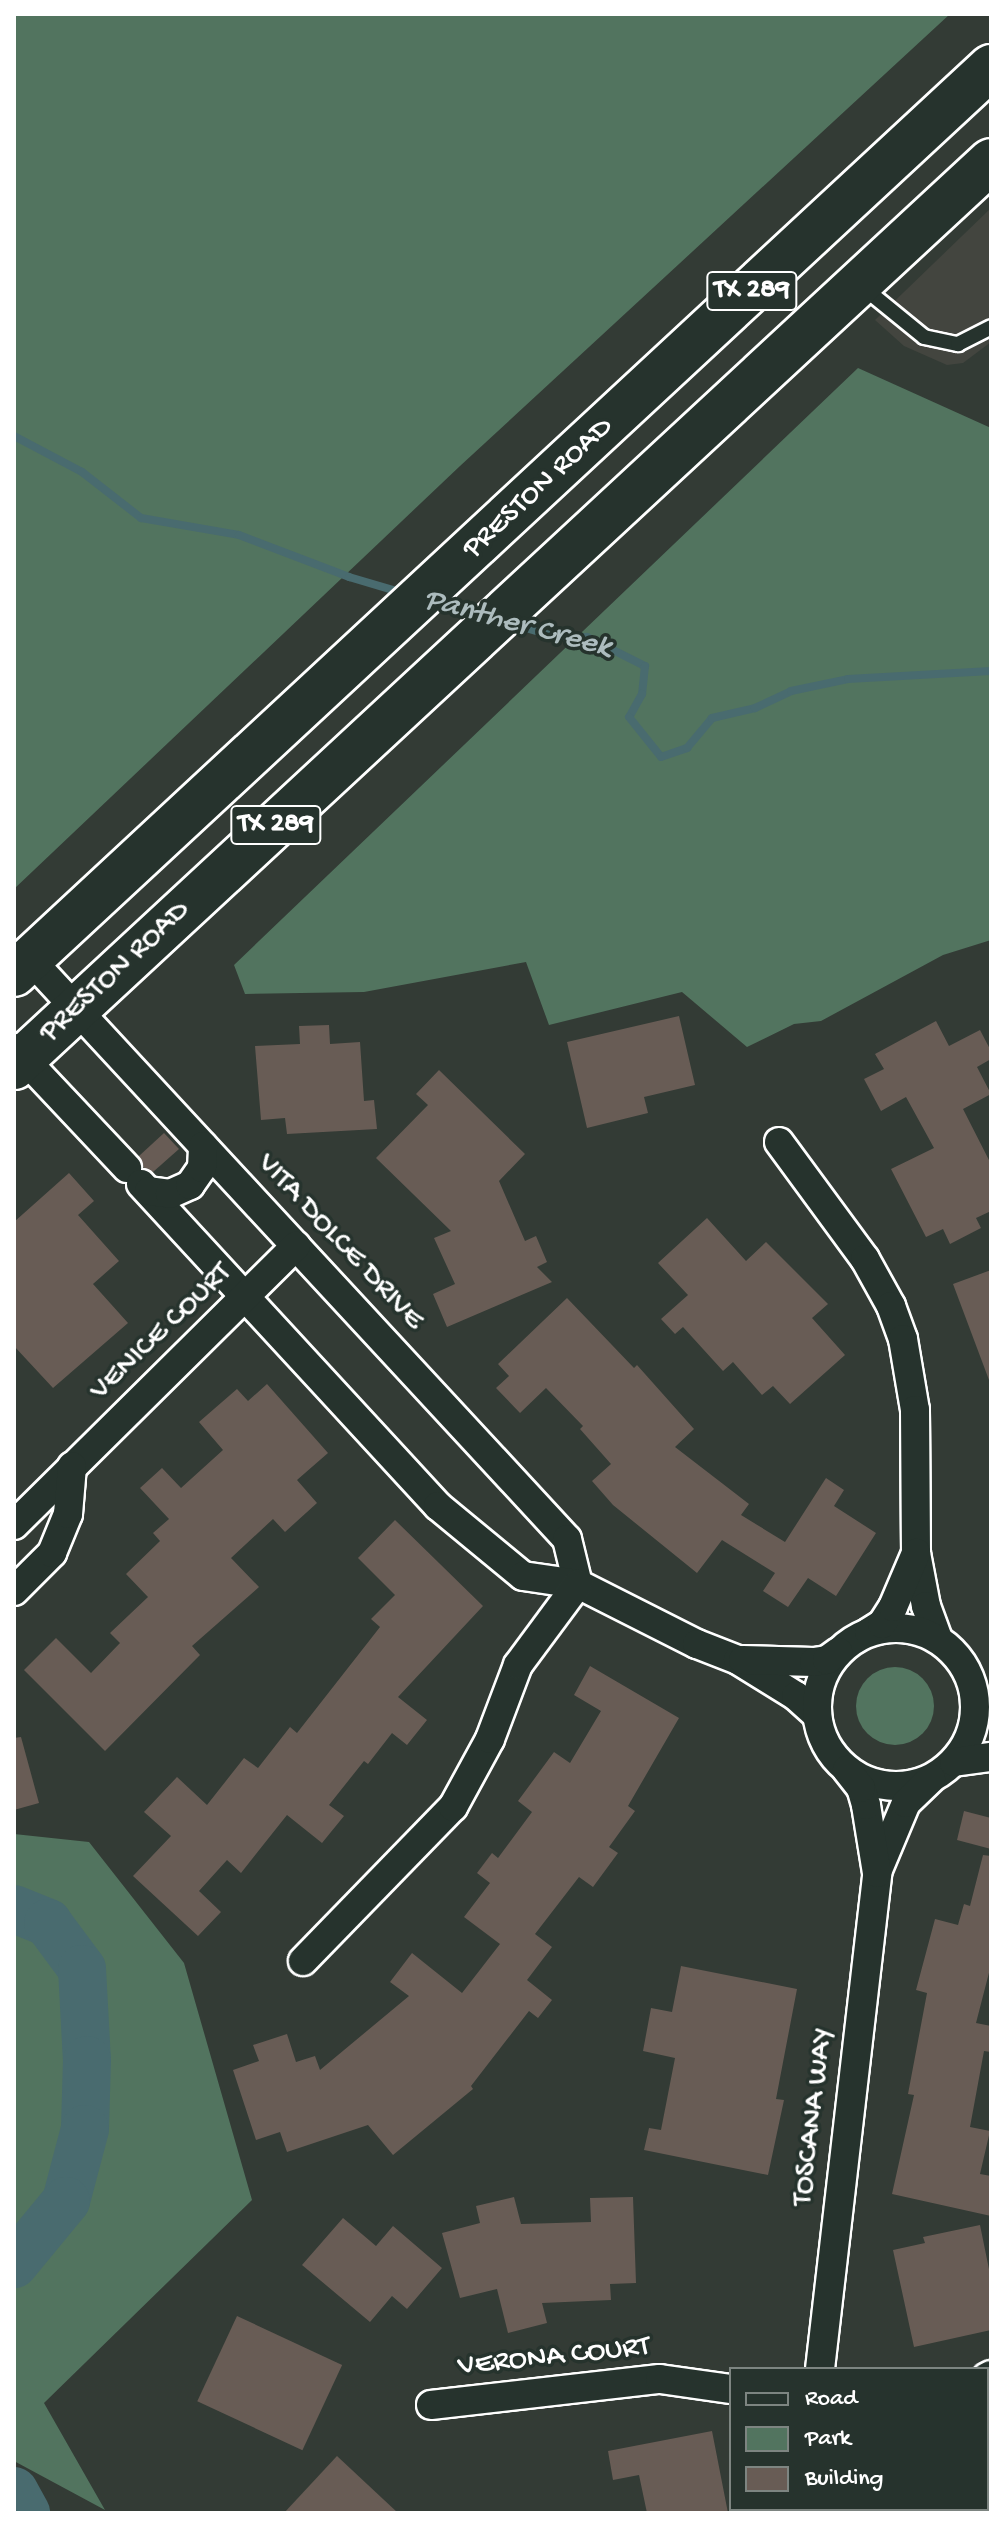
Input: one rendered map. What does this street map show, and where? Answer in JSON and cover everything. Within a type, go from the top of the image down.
[{"type":"main road","name":"PRESTON ROAD","points":[[22,967],[991,67]]},
{"type":"main road","name":"PRESTON ROAD","points":[[17,1058],[77,1009],[991,161]]},
{"type":"street","name":"VITA DOLCE DRIVE","points":[[22,967],[77,1009],[567,1539],[578,1584]]},
{"type":"street","points":[[17,1058],[139,1181],[438,1506],[523,1576],[578,1584],[697,1644],[738,1660],[796,1696],[817,1715]]},
{"type":"street","points":[[779,1142],[865,1259],[891,1306],[903,1339],[915,1410],[916,1553],[926,1606],[938,1639],[965,1667],[980,1706],[991,1717]]},
{"type":"street","points":[[139,1181],[170,1194],[190,1185],[202,1168],[203,1146]]},
{"type":"street","name":"VENICE COURT","points":[[14,1525],[248,1297],[296,1246]]},
{"type":"street","points":[[14,1591],[52,1553],[68,1514],[72,1466]]},
{"type":"street","points":[[738,1660],[827,1660],[882,1624],[893,1607],[916,1553]]},
{"type":"street","points":[[303,1961],[453,1807],[490,1739],[518,1665],[578,1584]]},
{"type":"street","points":[[869,1632],[910,1628],[938,1639]]},
{"type":"street","points":[[838,1652],[822,1682],[817,1715],[822,1736],[847,1770],[873,1783],[901,1787],[943,1770],[991,1757]]},
{"type":"street","points":[[943,1770],[969,1740],[976,1708],[974,1693]]},
{"type":"street","name":"TOSCANA WAY","points":[[820,2367],[877,1873],[866,1805],[861,1788],[847,1770]]},
{"type":"street","name":"TOSCANA WAY","points":[[877,1873],[906,1803],[943,1770]]},
{"type":"street","name":"VERONA COURT","points":[[431,2405],[660,2379],[729,2389]]},
{"type":"lane","points":[[860,285],[924,337],[958,344],[991,327]]},
{"type":"shaded area","points":[[991,208],[991,342],[963,363],[947,365],[904,346],[875,320]]},
{"type":"green space","points":[[14,14],[950,14],[460,466],[14,889]]},
{"type":"green space","points":[[858,368],[991,428],[991,940],[943,955],[821,1021],[794,1024],[747,1047],[682,992],[549,1025],[526,962],[364,992],[245,994],[234,965]]},
{"type":"green space","points":[[895,1667],[910,1670],[923,1678],[931,1691],[934,1706],[931,1721],[923,1734],[910,1742],[895,1745],[880,1742],[867,1734],[859,1721],[856,1706],[859,1691],[867,1678],[880,1670]]},
{"type":"green space","points":[[14,1834],[89,1842],[184,1963],[252,2200],[44,2403],[105,2510],[14,2461]]},
{"type":"building","points":[[679,1016],[695,1085],[644,1097],[648,1113],[587,1128],[567,1042]]},
{"type":"building","points":[[936,1021],[949,1046],[980,1030],[991,1051],[991,1059],[977,1067],[991,1094],[963,1109],[991,1164],[991,1211],[976,1218],[981,1228],[950,1244],[943,1229],[926,1237],[891,1169],[934,1148],[906,1097],[881,1111],[864,1079],[884,1069],[875,1054]]},
{"type":"building","points":[[329,1025],[330,1044],[360,1042],[364,1101],[374,1100],[377,1129],[287,1134],[285,1118],[261,1120],[255,1046],[300,1044],[299,1026]]},
{"type":"building","points":[[439,1070],[525,1154],[499,1181],[525,1241],[536,1236],[547,1262],[537,1267],[552,1282],[447,1327],[433,1294],[455,1284],[434,1238],[451,1231],[376,1158],[428,1105],[416,1094]]},
{"type":"building","points":[[164,1133],[179,1149],[153,1172],[144,1168],[139,1156]]},
{"type":"building","points":[[69,1173],[94,1201],[78,1215],[119,1261],[93,1284],[128,1323],[53,1388],[14,1346],[14,1222]]},
{"type":"building","points":[[707,1218],[746,1261],[766,1242],[828,1304],[812,1318],[845,1355],[790,1404],[773,1386],[762,1395],[733,1362],[723,1371],[683,1327],[675,1334],[661,1319],[688,1295],[658,1263]]},
{"type":"building","points":[[991,1270],[991,1380],[989,1380],[953,1284]]},
{"type":"building","points":[[567,1298],[634,1368],[637,1365],[694,1429],[675,1447],[749,1504],[741,1515],[785,1542],[826,1478],[844,1490],[834,1506],[876,1533],[836,1596],[808,1578],[788,1607],[763,1591],[775,1573],[722,1540],[697,1573],[613,1505],[592,1481],[611,1464],[580,1429],[583,1426],[546,1388],[520,1413],[496,1388],[509,1376],[498,1364]]},
{"type":"building","points":[[267,1384],[328,1453],[297,1480],[317,1503],[285,1532],[273,1519],[231,1558],[259,1587],[192,1646],[200,1655],[105,1751],[24,1670],[56,1638],[91,1673],[120,1643],[110,1633],[148,1597],[126,1574],[160,1541],[153,1533],[169,1519],[140,1488],[162,1468],[181,1488],[223,1450],[199,1422],[237,1389],[248,1401]]},
{"type":"building","points":[[395,1520],[483,1606],[398,1697],[427,1720],[407,1745],[392,1733],[368,1764],[364,1761],[329,1805],[344,1816],[322,1843],[287,1815],[241,1873],[227,1860],[199,1891],[221,1912],[198,1936],[133,1876],[171,1836],[144,1812],[177,1777],[207,1805],[244,1758],[258,1768],[290,1727],[297,1733],[380,1627],[371,1619],[395,1595],[358,1558]]},
{"type":"building","points":[[590,1666],[679,1718],[628,1806],[635,1811],[609,1847],[618,1853],[593,1887],[579,1877],[535,1934],[552,1947],[527,1980],[552,2000],[538,2018],[529,2011],[471,2086],[473,2089],[393,2155],[368,2125],[287,2152],[280,2132],[256,2140],[233,2070],[259,2061],[253,2045],[287,2034],[296,2062],[315,2056],[320,2070],[409,1996],[390,1982],[412,1953],[462,1993],[500,1944],[464,1917],[490,1883],[477,1873],[492,1853],[498,1858],[532,1812],[518,1801],[554,1752],[570,1763],[601,1711],[574,1695]]},
{"type":"building","points":[[21,1737],[39,1803],[14,1810],[14,1738]]},
{"type":"building","points":[[964,1811],[991,1818],[991,1849],[957,1840]]},
{"type":"building","points":[[983,1855],[991,1856],[991,1965],[976,2023],[991,2026],[991,2052],[984,2051],[970,2127],[990,2131],[980,2174],[991,2176],[991,2216],[892,2194],[914,2095],[908,2094],[927,1993],[916,1990],[935,1919],[958,1925],[964,1904],[970,1906]]},
{"type":"building","points":[[681,1966],[797,1989],[776,2099],[784,2100],[768,2175],[644,2150],[649,2128],[661,2130],[675,2058],[643,2051],[651,2008],[672,2012]]},
{"type":"building","points":[[514,2197],[521,2224],[591,2222],[590,2198],[633,2197],[636,2283],[610,2284],[611,2300],[542,2303],[547,2323],[508,2333],[497,2289],[460,2298],[442,2233],[480,2223],[476,2206]]},
{"type":"building","points":[[343,2218],[376,2246],[393,2226],[442,2268],[407,2309],[392,2296],[370,2322],[302,2265]]},
{"type":"building","points":[[980,2225],[991,2279],[991,2330],[914,2347],[893,2250],[925,2243],[923,2237]]},
{"type":"building","points":[[237,2316],[342,2365],[302,2450],[197,2401]]},
{"type":"building","points":[[712,2431],[728,2513],[647,2513],[639,2475],[613,2480],[608,2451]]},
{"type":"building","points":[[337,2456],[398,2513],[284,2513]]},
{"type":"waterway","name":"Panther Creek","points":[[14,436],[82,472],[141,518],[239,535],[349,577],[403,593]]},
{"type":"waterway","name":"Panther Creek","points":[[435,602],[480,615]]},
{"type":"waterway","name":"Panther Creek","points":[[512,624],[557,637],[587,637],[645,666],[642,694],[629,717],[661,757],[687,748],[712,718],[755,708],[791,691],[848,679],[991,671]]},
{"type":"waterway","name":"Panther Creek","points":[[14,1909],[48,1923],[82,1969],[87,2060],[85,2129],[66,2201],[14,2264]]},
{"type":"waterway","name":"Panther Creek","points":[[14,2491],[26,2513]]}]
